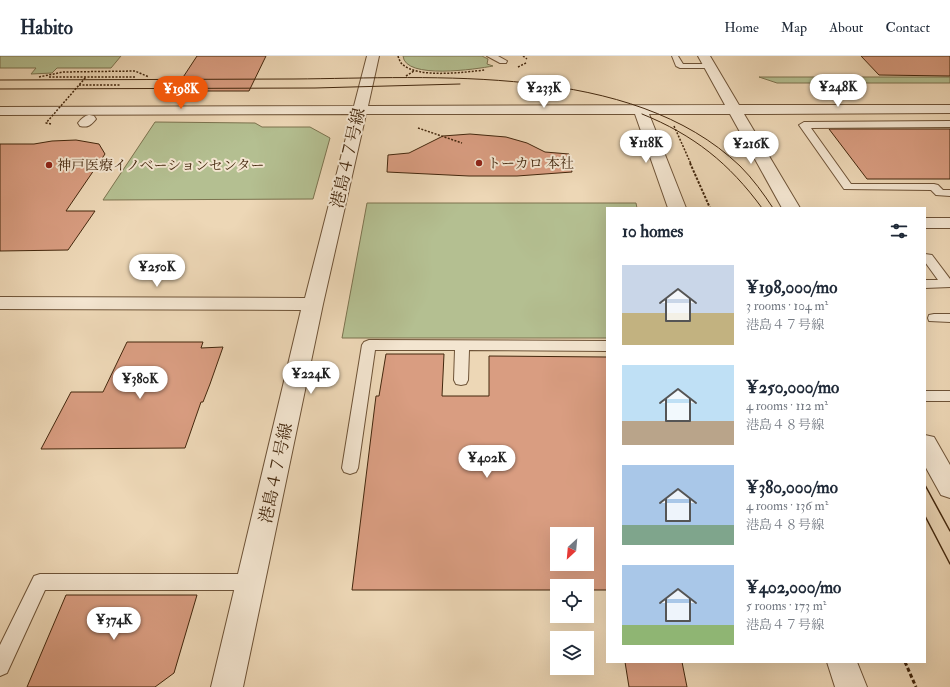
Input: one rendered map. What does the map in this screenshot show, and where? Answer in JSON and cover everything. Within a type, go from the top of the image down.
[{"type":"street","name":"港島４７号線","points":[[227,687],[252,582],[313,304],[373,56]]},
{"type":"street","points":[[706,61],[733,100],[790,207]]},
{"type":"street","points":[[712,96],[733,100],[950,109]]},
{"type":"street","points":[[0,111],[362,100],[640,110],[733,100]]},
{"type":"street","points":[[640,110],[677,207]]},
{"type":"street","points":[[926,224],[950,223]]},
{"type":"street","points":[[0,303],[313,304]]},
{"type":"street","points":[[926,446],[950,488]]},
{"type":"street","points":[[842,663],[851,687]]},
{"type":"lane","points":[[491,56],[503,61]]},
{"type":"lane","points":[[675,57],[680,66],[706,61]]},
{"type":"lane","points":[[950,124],[804,125],[848,187],[934,187],[945,193],[950,205]]},
{"type":"lane","points":[[926,258],[928,258],[949,286]]},
{"type":"lane","points":[[926,284],[949,286]]},
{"type":"lane","points":[[934,318],[950,318]]},
{"type":"lane","points":[[350,468],[369,345],[606,346]]},
{"type":"lane","points":[[461,380],[462,345]]},
{"type":"lane","points":[[926,396],[950,396]]},
{"type":"lane","points":[[0,666],[40,582],[252,582]]},
{"type":"path","points":[[398,56],[399,62],[415,71],[452,73],[490,70]]},
{"type":"path","points":[[523,56],[527,59]]},
{"type":"path","points":[[515,68],[526,63]]},
{"type":"path","points":[[42,74],[38,77],[63,72],[135,71],[149,77]]},
{"type":"path","points":[[406,76],[415,71]]},
{"type":"path","points":[[49,77],[135,77]]},
{"type":"path","points":[[50,124],[46,124],[86,77]]},
{"type":"path","points":[[79,85],[121,85]]},
{"type":"path","points":[[674,124],[710,207]]},
{"type":"path","points":[[412,126],[462,143]]},
{"type":"path","points":[[906,663],[916,687]]},
{"type":"green space","points":[[0,56],[121,56],[111,68],[57,68],[52,73],[31,74],[36,68],[0,68]]},
{"type":"green space","points":[[403,56],[482,56],[488,59],[487,64],[493,66],[472,69],[428,71],[416,68],[407,63]]},
{"type":"green space","points":[[759,77],[950,77],[950,83],[777,83]]},
{"type":"green space","points":[[155,122],[255,123],[262,127],[310,127],[330,138],[313,199],[103,200]]},
{"type":"green space","points":[[367,203],[636,203],[637,207],[606,207],[606,338],[342,338]]},
{"type":"building","points":[[197,56],[266,56],[249,91],[174,91]]},
{"type":"building","points":[[861,56],[950,56],[950,76],[879,75]]},
{"type":"building","points":[[829,129],[950,129],[950,179],[867,179]]},
{"type":"building","name":"トーカロ 本社","points":[[470,134],[506,137],[527,143],[545,152],[569,154],[572,172],[517,176],[469,176],[387,172],[388,155],[409,153],[443,136]]},
{"type":"building","points":[[76,140],[99,144],[105,154],[66,211],[95,211],[68,250],[0,251],[0,144],[34,144],[52,141]]},
{"type":"building","points":[[127,342],[203,342],[201,348],[223,347],[203,402],[201,402],[185,448],[41,449],[71,392],[103,392]]},
{"type":"building","points":[[386,354],[444,354],[442,396],[489,396],[489,356],[606,357],[606,590],[594,590],[594,579],[550,579],[550,590],[352,590],[376,396],[379,396]]},
{"type":"building","points":[[66,595],[197,595],[174,673],[155,687],[27,687]]},
{"type":"building","points":[[625,663],[682,663],[687,687],[629,687]]},
{"type":"tram line","points":[[0,80],[407,78],[468,79],[529,83],[588,93],[644,108],[695,132],[740,166],[758,186],[772,207]]},
{"type":"tram line","points":[[0,89],[315,88],[460,84]]},
{"type":"tram line","points":[[642,114],[678,131],[709,152],[737,177],[761,207]]},
{"type":"tram line","points":[[926,487],[950,531]]},
{"type":"tram line","points":[[926,518],[950,564]]},
{"type":"place","name":"トーカロ 本社","points":[[479,163]]},
{"type":"place","name":"神戸医療イノベーションセンター","points":[[49,165]]}]
